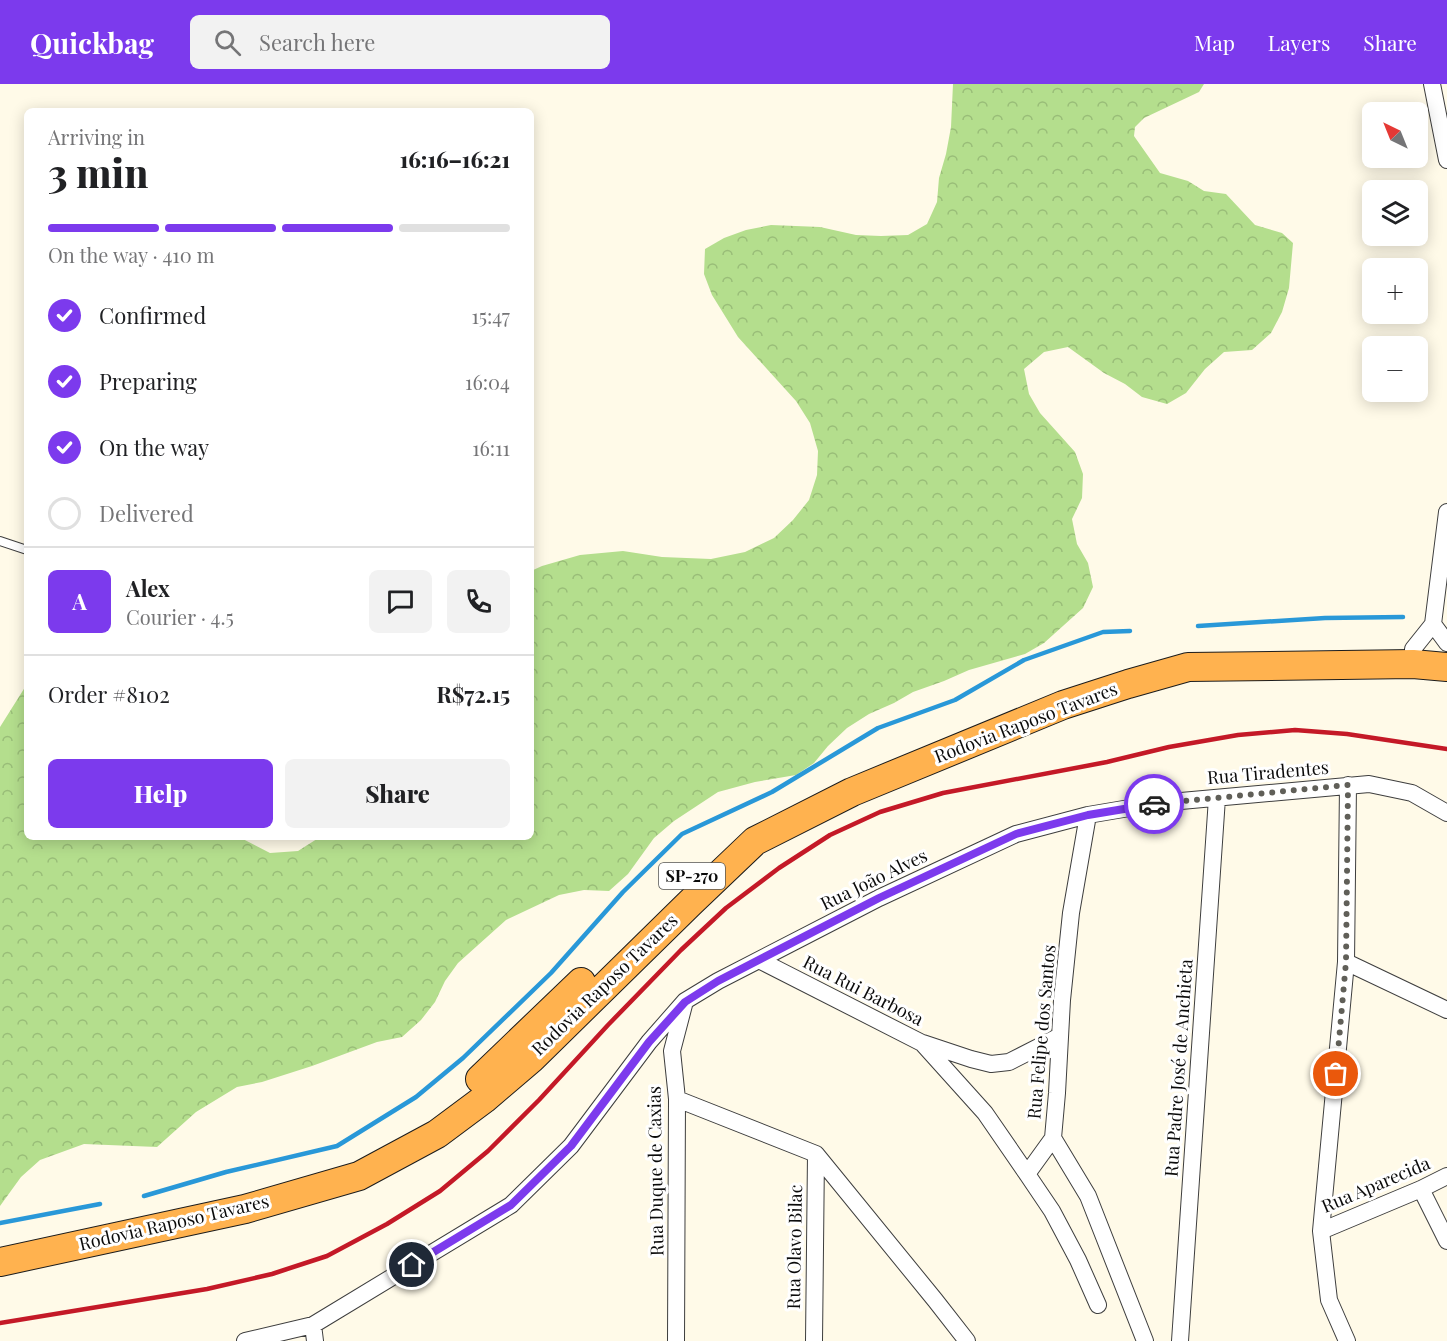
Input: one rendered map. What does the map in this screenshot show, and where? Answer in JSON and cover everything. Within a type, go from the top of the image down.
[{"type":"highway","name":"Rodovia Raposo Tavares","points":[[0,1247],[245,1194],[322,1172],[400,1137],[481,1078],[693,874],[747,830],[840,782],[1041,695],[1161,655],[1227,648],[1447,651]]},
{"type":"highway","name":"Rodovia Raposo Tavares","points":[[0,1262],[245,1209],[358,1176],[437,1134],[484,1099],[532,1058],[755,841],[852,792],[1063,705],[1188,667],[1413,664],[1447,667]]},
{"type":"street","points":[[1432,84],[1447,160]]},
{"type":"street","points":[[1413,649],[1433,624],[1447,512]]},
{"type":"street","points":[[1433,624],[1447,643]]},
{"type":"street","name":"Rua Tiradentes","points":[[1088,815],[1159,803],[1369,784],[1412,793],[1447,813]]},
{"type":"street","points":[[1347,1341],[1329,1300],[1321,1231],[1346,962],[1348,785]]},
{"type":"street","name":"Rua Padre José de Anchieta","points":[[1180,1341],[1217,798]]},
{"type":"street","name":"Rua João Alves","points":[[245,1341],[314,1333],[511,1205],[571,1146],[649,1042],[685,1002],[718,981],[879,898],[1016,834],[1088,815]]},
{"type":"street","name":"Rua Felipe dos Santos","points":[[1088,815],[1073,899],[1062,1000],[1053,1138],[1088,1196],[1145,1341]]},
{"type":"street","name":"Rua Rui Barbosa","points":[[759,960],[922,1043],[985,1113],[1052,1211],[1078,1260],[1098,1305]]},
{"type":"street","points":[[1346,962],[1447,1010]]},
{"type":"street","name":"Rua Duque de Caxias","points":[[676,1341],[677,1098],[672,1052],[685,1002]]},
{"type":"street","points":[[922,1043],[991,1064],[1009,1062],[1060,1036]]},
{"type":"street","points":[[677,1098],[816,1154],[967,1341]]},
{"type":"street","points":[[1027,1174],[1053,1138]]},
{"type":"street","name":"Rua Olavo Bilac","points":[[814,1341],[816,1154]]},
{"type":"street","name":"Rua Aparecida","points":[[1321,1231],[1447,1176]]},
{"type":"street","points":[[1421,1189],[1447,1241]]},
{"type":"lane","points":[[0,541],[24,549]]},
{"type":"green space","points":[[953,84],[1204,84],[1199,92],[1144,118],[1135,127],[1134,136],[1160,173],[1188,181],[1204,191],[1226,194],[1255,225],[1282,233],[1293,243],[1289,288],[1282,312],[1271,333],[1252,350],[1224,352],[1205,369],[1186,393],[1167,404],[1142,397],[1068,347],[1044,352],[1024,369],[1029,394],[1040,413],[1075,452],[1083,474],[1082,498],[1072,519],[1077,544],[1088,563],[1093,587],[1083,608],[1044,643],[1025,654],[969,670],[913,692],[869,714],[847,728],[814,763],[796,775],[755,782],[718,792],[674,821],[654,838],[628,874],[609,891],[584,890],[559,895],[506,920],[458,963],[445,981],[435,1002],[421,1020],[402,1037],[377,1042],[262,1082],[237,1087],[196,1112],[157,1147],[84,1144],[40,1160],[21,1177],[0,1206],[0,727],[24,689],[24,840],[245,840],[270,853],[298,851],[315,840],[534,840],[534,570],[580,555],[623,551],[662,557],[711,559],[745,552],[774,538],[793,520],[809,500],[817,475],[818,451],[810,423],[796,401],[738,337],[712,295],[704,274],[705,249],[724,238],[746,230],[771,225],[820,227],[856,235],[908,235],[927,224],[937,202],[939,178],[951,127]]},
{"type":"waterway","points":[[1198,626],[1325,618],[1403,617]]},
{"type":"waterway","points":[[144,1196],[226,1172],[337,1146],[416,1097],[463,1058],[551,973],[623,892],[682,834],[772,792],[878,728],[955,700],[1024,660],[1103,632],[1130,631]]},
{"type":"waterway","points":[[0,1223],[100,1204]]},
{"type":"railway","points":[[0,1323],[207,1289],[272,1274],[327,1256],[387,1224],[440,1191],[488,1151],[681,950],[726,908],[779,868],[830,835],[880,812],[943,793],[1238,735],[1295,730],[1347,734],[1447,749]]},
{"type":"way so far","points":[[1154,804],[1348,785],[1346,962],[1336,1074]]},
{"type":"route","points":[[412,1265],[511,1205],[571,1146],[649,1042],[685,1002],[718,981],[879,898],[1016,834],[1088,815],[1154,804]]}]
